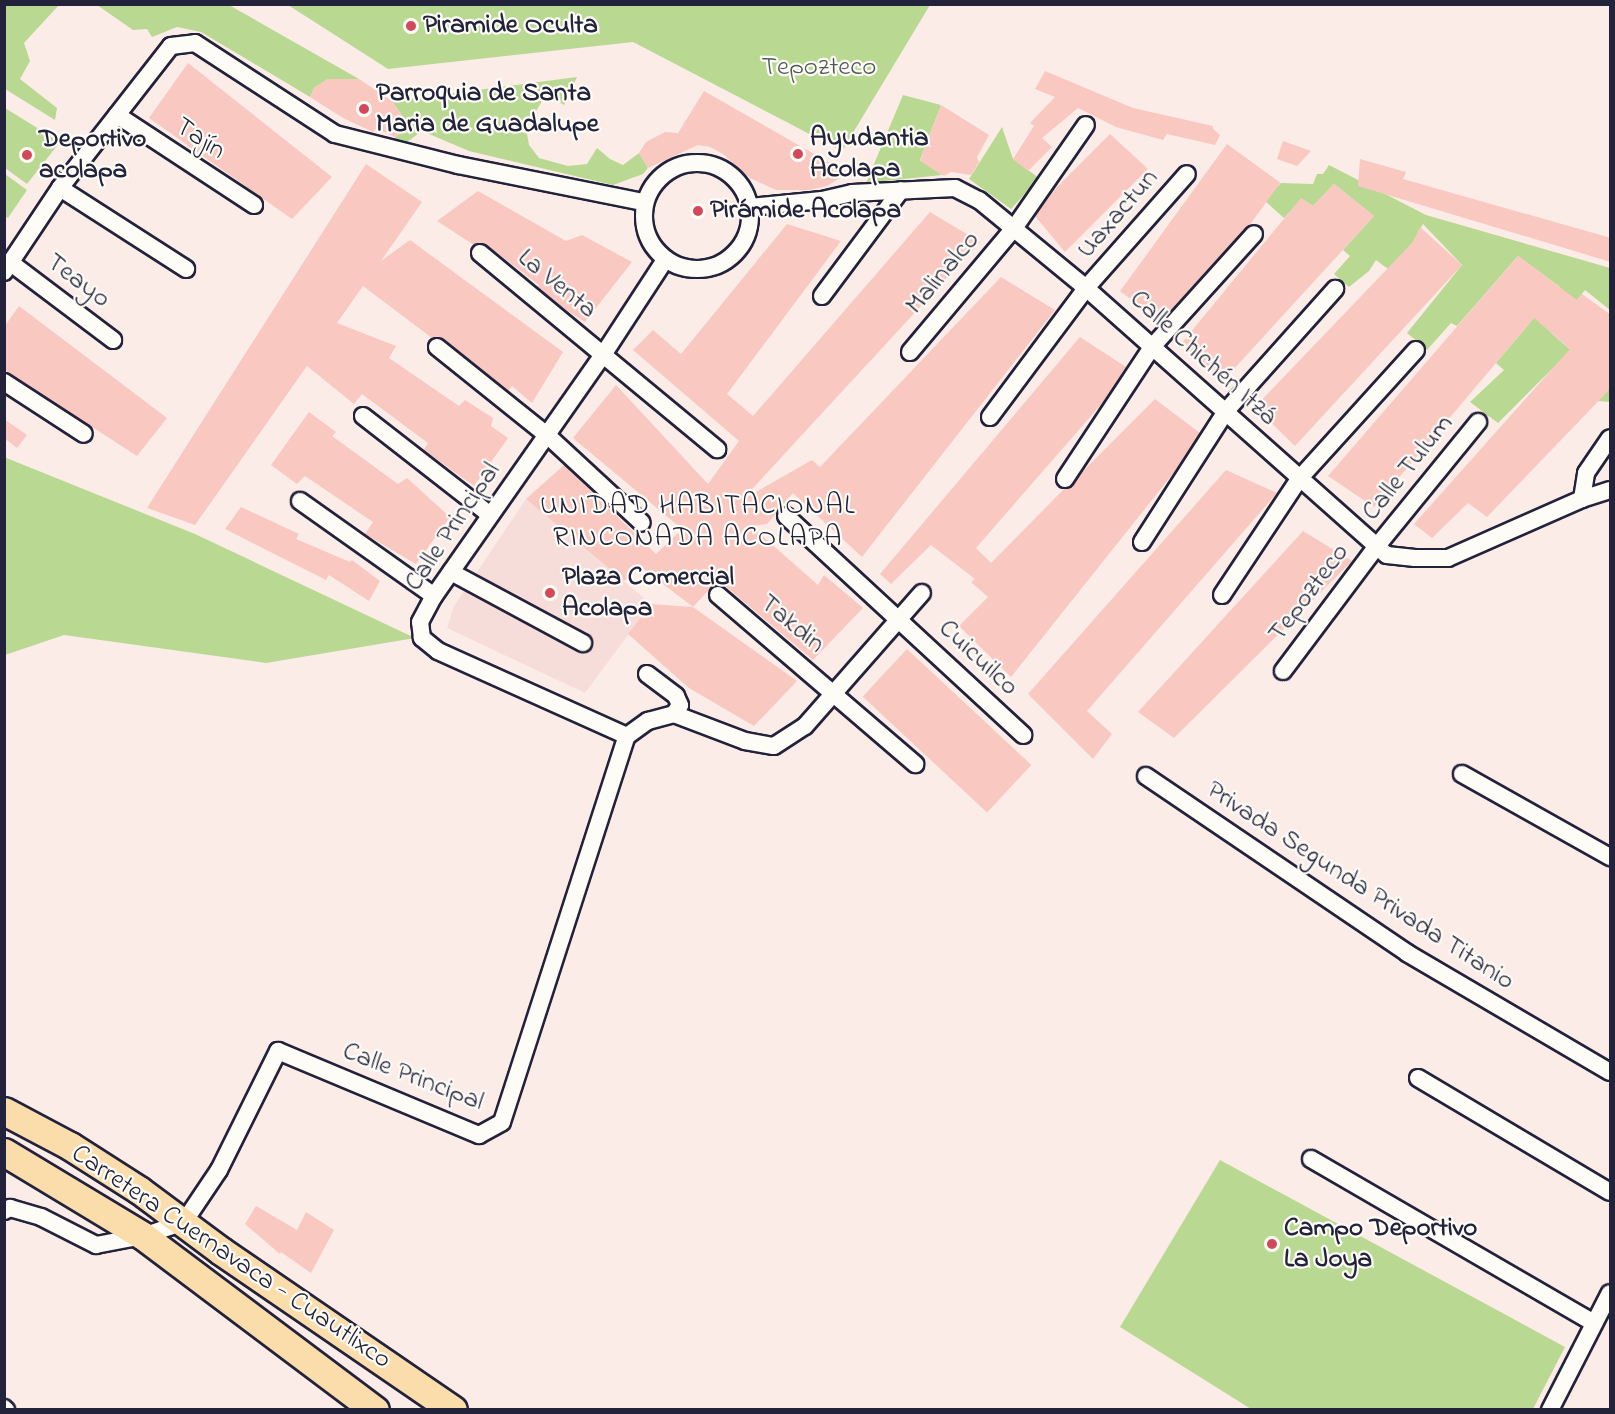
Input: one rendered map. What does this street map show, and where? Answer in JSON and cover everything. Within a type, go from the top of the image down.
[{"type":"main road","name":"Carretera Cuernavaca - Cuautlixco","points":[[4,1111],[80,1152],[453,1410]]},
{"type":"main road","name":"Carretera Cuernavaca - Cuautlixco","points":[[4,1152],[143,1236],[365,1402]]},
{"type":"main road","points":[[365,1402],[379,1358]]},
{"type":"street","points":[[8,268],[60,188],[171,46],[195,44],[335,134],[458,165],[644,202]]},
{"type":"street","name":"Tajín","points":[[117,115],[254,205]]},
{"type":"street","name":"Malinalco","points":[[910,352],[1015,227],[1086,125]]},
{"type":"street","points":[[699,162],[723,169],[735,179],[741,185],[750,207],[749,232],[736,254],[714,268],[689,270],[665,260],[650,244],[643,224],[644,202],[656,181],[675,167],[699,162]]},
{"type":"street","name":"Uaxactun","points":[[990,417],[1086,288],[1187,174]]},
{"type":"street","points":[[60,188],[186,269]]},
{"type":"street","name":"Calle Chichén Itzá","points":[[750,207],[901,190],[955,188],[979,200],[1015,227],[1086,288],[1387,555],[1448,558],[1582,499],[1611,490]]},
{"type":"street","points":[[822,296],[901,190]]},
{"type":"street","points":[[1065,479],[1152,347],[1254,234]]},
{"type":"street","name":"La Venta","points":[[480,253],[717,449]]},
{"type":"street","name":"Calle Principal","points":[[184,1222],[219,1170],[278,1051],[479,1136],[502,1122],[627,736],[438,651],[422,638],[420,622],[451,572],[603,355],[665,260]]},
{"type":"street","name":"Teayo","points":[[8,268],[113,340]]},
{"type":"street","points":[[1142,542],[1226,411],[1335,289]]},
{"type":"street","points":[[437,347],[547,435],[642,523]]},
{"type":"street","points":[[1222,595],[1299,479],[1416,350]]},
{"type":"street","points":[[4,382],[84,434]]},
{"type":"street","points":[[363,416],[490,515]]},
{"type":"street","name":"Calle Tulum","points":[[1377,546],[1478,422]]},
{"type":"street","points":[[1582,499],[1586,472],[1611,438]]},
{"type":"street","points":[[300,501],[435,596]]},
{"type":"street","name":"Cuicuilco","points":[[786,516],[898,617],[1023,735]]},
{"type":"street","name":"Tepozteco","points":[[1283,671],[1377,546]]},
{"type":"street","points":[[451,572],[583,643]]},
{"type":"street","points":[[627,736],[648,721],[674,714],[745,741],[774,746],[805,726],[922,592]]},
{"type":"street","name":"Takdin","points":[[718,595],[915,764]]},
{"type":"street","points":[[647,674],[676,696],[680,705],[674,714]]},
{"type":"street","points":[[1462,774],[1611,857]]},
{"type":"street","name":"Privada Segunda Privada Titanio","points":[[1146,776],[1407,953],[1611,1072]]},
{"type":"street","points":[[1418,1078],[1611,1192]]},
{"type":"street","points":[[1311,1159],[1594,1323]]},
{"type":"street","points":[[8,1209],[41,1218],[96,1245],[143,1236],[184,1222]]},
{"type":"street","points":[[1550,1410],[1611,1293]]},
{"type":"shaded area","name":"Plaza Comercial Acolapa","points":[[526,499],[651,604],[585,693],[447,628],[454,606]]},
{"type":"green space","points":[[4,5],[59,5],[24,43],[30,61],[20,79],[57,108],[55,120],[5,89]]},
{"type":"green space","points":[[97,5],[229,5],[359,79],[328,79],[314,88],[310,97],[201,32],[177,27],[152,37],[147,29],[133,30]]},
{"type":"green space","name":"Tepozteco","points":[[288,5],[930,5],[842,151],[633,42],[388,69]]},
{"type":"green space","points":[[577,77],[564,105],[547,95],[542,101],[526,128],[529,145],[539,158],[568,166],[587,164],[597,148],[610,159],[623,165],[639,153],[648,168],[643,174],[613,185],[469,151],[422,131],[403,145],[393,141],[407,123],[392,101]]},
{"type":"green space","points":[[903,95],[941,105],[920,160],[942,175],[866,183]]},
{"type":"green space","name":"Deportivo acolapa","points":[[5,108],[60,142],[27,184],[5,168]]},
{"type":"green space","points":[[1002,127],[1013,159],[1039,178],[1011,209],[969,179]]},
{"type":"green space","points":[[1329,165],[1426,215],[1610,268],[1610,310],[1585,290],[1551,333],[1610,384],[1610,402],[1598,401],[1554,367],[1498,423],[1470,402],[1504,370],[1496,363],[1560,287],[1518,256],[1457,326],[1451,323],[1427,350],[1407,333],[1462,265],[1423,224],[1413,242],[1388,269],[1376,260],[1369,271],[1349,287],[1334,274],[1350,256],[1343,250],[1374,216],[1334,184],[1313,206],[1302,199],[1284,218],[1264,200],[1281,183],[1313,184],[1317,174],[1323,174]]},
{"type":"green space","points":[[5,174],[27,190],[8,218],[5,216]]},
{"type":"green space","points":[[4,457],[195,534],[415,638],[266,663],[64,635],[5,655]]},
{"type":"green space","name":"Campo Deportivo La Joya","points":[[1220,1160],[1565,1347],[1533,1409],[1251,1409],[1120,1327]]},
{"type":"building","points":[[188,63],[332,177],[292,219],[149,118]]},
{"type":"building","points":[[1045,71],[1133,108],[1213,126],[1213,129],[1220,135],[1215,145],[1167,134],[1163,140],[1116,127],[1078,108],[1042,138],[1052,147],[1028,171],[1013,159],[1034,126],[1030,123],[1055,97],[1035,89]]},
{"type":"building","name":"Parroquia de Santa Maria de Guadalupe","points":[[328,79],[359,79],[392,101],[407,123],[396,138],[377,128],[373,132],[343,118],[310,97],[314,88]]},
{"type":"building","points":[[704,91],[848,173],[827,186],[809,190],[776,190],[750,178],[723,154],[710,147],[698,145],[648,168],[639,153],[646,142],[665,132],[678,133]]},
{"type":"building","points":[[941,105],[989,135],[977,157],[979,162],[971,175],[951,172],[944,176],[920,161]]},
{"type":"building","points":[[1110,134],[1148,169],[1065,252],[1035,216],[1052,192]]},
{"type":"building","points":[[1283,141],[1311,151],[1297,166],[1277,159]]},
{"type":"building","points":[[1227,144],[1280,183],[1173,330],[1120,291]]},
{"type":"building","points":[[1360,159],[1406,172],[1403,179],[1611,238],[1611,262],[1358,186]]},
{"type":"building","points":[[366,164],[422,202],[381,261],[410,240],[563,352],[532,403],[512,386],[508,391],[444,339],[432,338],[363,286],[337,323],[396,346],[389,358],[459,406],[465,400],[493,418],[491,426],[508,438],[474,486],[424,450],[428,443],[362,394],[354,404],[307,366],[195,525],[147,508]]},
{"type":"building","points":[[1334,184],[1374,216],[1222,382],[1181,344],[1301,198],[1313,206]]},
{"type":"building","points":[[478,191],[566,241],[582,235],[632,262],[585,322],[563,308],[538,287],[539,285],[487,245],[481,243],[474,245],[437,221]]},
{"type":"building","points":[[930,212],[980,242],[742,500],[812,460],[820,467],[1001,277],[1055,310],[862,557],[793,493],[767,524],[751,526],[818,585],[824,575],[863,608],[813,660],[718,580],[693,607],[641,567],[624,581],[526,499],[564,465],[656,554],[682,529],[573,438],[616,385],[708,484],[739,441],[633,350],[653,330],[681,354],[787,224],[841,241],[727,394],[753,416]]},
{"type":"building","points":[[1420,227],[1462,265],[1295,446],[1255,407],[1413,242]]},
{"type":"building","points":[[1518,256],[1577,300],[1582,294],[1611,315],[1611,388],[1487,517],[1468,503],[1432,538],[1414,524],[1570,349],[1534,318],[1374,507],[1328,476]]},
{"type":"building","points":[[19,306],[167,418],[137,456],[4,370],[4,327]]},
{"type":"building","points":[[1080,337],[1126,367],[1104,401],[976,548],[991,563],[1064,489],[1073,485],[1084,470],[1155,399],[1200,433],[1179,466],[1011,677],[959,626],[988,597],[971,582],[975,579],[931,545],[891,584],[880,574]]},
{"type":"building","points":[[309,412],[336,432],[332,436],[398,484],[407,478],[450,517],[416,564],[365,534],[373,522],[305,476],[297,484],[271,465]]},
{"type":"building","points":[[4,419],[27,435],[17,448],[4,438]]},
{"type":"building","points":[[1226,470],[1277,493],[1087,711],[1112,734],[1093,759],[1028,694]]},
{"type":"building","points":[[241,507],[299,534],[296,539],[350,562],[352,560],[380,581],[369,601],[329,575],[326,580],[225,529]]},
{"type":"building","points":[[1303,531],[1352,561],[1174,738],[1138,712]]},
{"type":"building","points":[[651,604],[693,607],[797,681],[754,726],[689,688],[628,634]]},
{"type":"building","points":[[907,649],[1031,765],[987,812],[863,697]]},
{"type":"building","points":[[256,1206],[297,1230],[306,1212],[334,1230],[311,1273],[281,1252],[280,1254],[245,1224]]},
{"type":"place","name":"Piramide Oculta","points":[[411,26]]},
{"type":"place","name":"Parroquia de Santa Maria de Guadalupe","points":[[364,109]]},
{"type":"place","name":"Ayudantia Acolapa","points":[[798,154]]},
{"type":"place","name":"Deportivo acolapa","points":[[27,155]]},
{"type":"place","name":"Pirámide Acolapa","points":[[698,211]]},
{"type":"place","name":"Plaza Comercial Acolapa","points":[[550,593]]},
{"type":"place","name":"Campo Deportivo La Joya","points":[[1272,1244]]},
{"type":"district","name":"UNIDAD HABITACIONAL RINCONADA ACOLAPA","points":[[698,523]]}]
